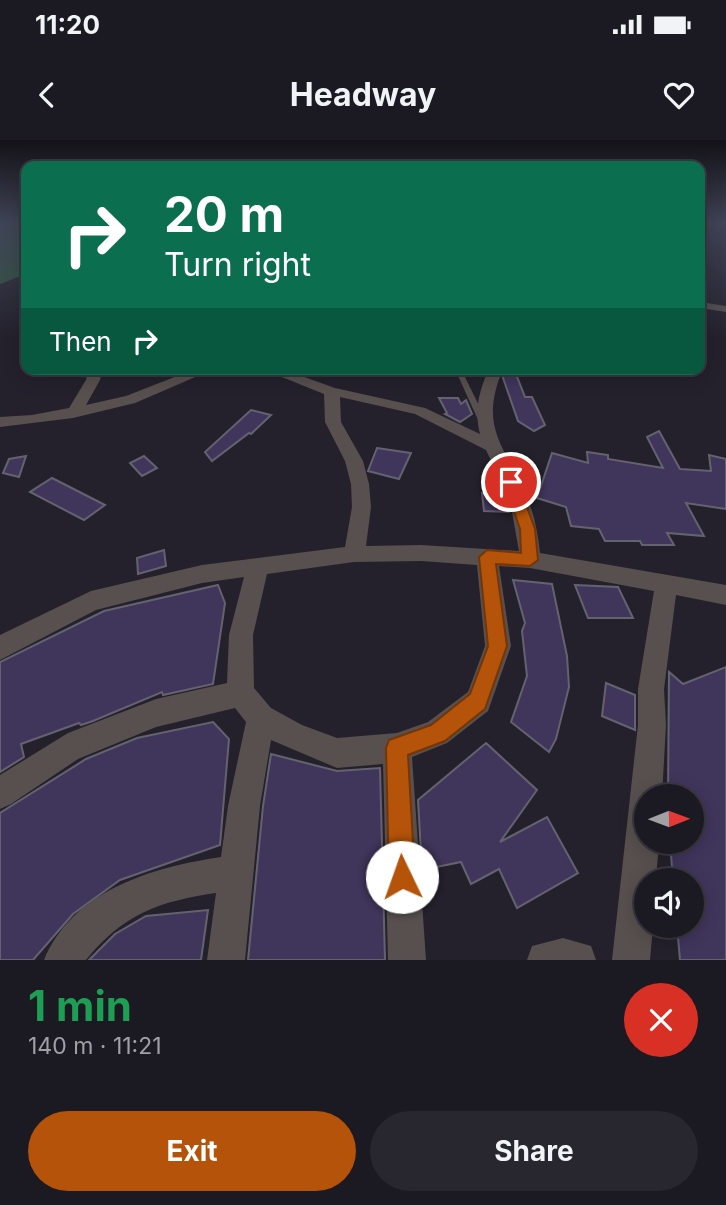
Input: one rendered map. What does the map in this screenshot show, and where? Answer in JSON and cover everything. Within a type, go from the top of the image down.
[{"type":"street","points":[[705,306],[726,309]]},
{"type":"street","points":[[73,413],[90,388],[93,375]]},
{"type":"street","points":[[1,421],[73,413],[130,400],[193,375]]},
{"type":"street","points":[[285,375],[331,391],[420,411],[492,446]]},
{"type":"street","points":[[493,375],[483,397],[483,422],[520,503],[528,529],[530,560]]},
{"type":"street","points":[[331,391],[336,402],[332,419],[339,440],[353,457],[359,473],[362,496],[354,554]]},
{"type":"street","points":[[0,648],[91,601],[202,574],[354,554],[421,553],[530,560],[726,595]]},
{"type":"street","points":[[258,566],[242,635],[240,693],[261,718],[294,737],[337,753],[397,748],[438,733],[478,701],[498,646],[487,557]]},
{"type":"street","points":[[647,784],[652,689],[666,584]]},
{"type":"street","points":[[0,793],[68,748],[156,713],[240,693]]},
{"type":"street","points":[[226,960],[236,872],[261,718]]},
{"type":"street","points":[[397,748],[407,960]]},
{"type":"street","points":[[631,960],[641,854]]},
{"type":"street","points":[[63,960],[73,945],[111,910],[152,888],[236,872]]},
{"type":"street","points":[[546,960],[563,957],[577,960]]},
{"type":"lane","points":[[461,375],[483,422]]},
{"type":"green space","points":[[0,262],[21,262],[21,276],[0,284]]},
{"type":"building","points":[[504,375],[516,375],[525,397],[532,397],[545,425],[534,431],[518,421]]},
{"type":"building","points":[[439,398],[458,398],[461,404],[466,400],[472,414],[460,422],[445,414],[447,413]]},
{"type":"building","points":[[251,410],[271,415],[251,434],[212,461],[205,452]]},
{"type":"building","points":[[659,431],[680,469],[711,471],[709,455],[726,459],[726,509],[686,503],[704,536],[667,533],[674,545],[605,541],[599,529],[571,526],[566,507],[537,498],[552,453],[588,463],[587,452],[608,455],[608,459],[663,468],[647,437]]},
{"type":"building","points":[[377,448],[411,453],[399,479],[368,471]]},
{"type":"building","points":[[26,456],[19,477],[3,473],[9,459]]},
{"type":"building","points":[[144,456],[157,468],[142,476],[130,463]]},
{"type":"building","points":[[52,478],[105,505],[84,520],[30,492]]},
{"type":"building","points":[[482,493],[504,494],[509,512],[484,511]]},
{"type":"building","points":[[164,550],[166,566],[138,574],[137,558]]},
{"type":"building","points":[[513,580],[552,584],[567,656],[569,687],[556,739],[549,752],[511,722],[527,676],[522,631],[525,623]]},
{"type":"building","points":[[218,585],[225,603],[213,684],[163,695],[162,692],[93,721],[81,725],[79,723],[21,744],[24,757],[0,772],[0,662],[104,611]]},
{"type":"building","points":[[575,585],[618,587],[633,618],[588,618]]},
{"type":"building","points":[[726,667],[726,960],[680,960],[678,938],[704,938],[704,868],[672,868],[671,854],[704,854],[704,784],[668,784],[669,672],[683,684]]},
{"type":"building","points":[[606,683],[635,695],[635,730],[602,716]]},
{"type":"building","points":[[213,722],[229,739],[220,845],[120,880],[73,914],[33,960],[0,960],[0,813],[86,759],[137,738]]},
{"type":"building","points":[[486,743],[537,790],[500,842],[547,817],[578,873],[517,908],[499,869],[471,884],[461,862],[422,870],[418,800]]},
{"type":"building","points":[[271,754],[337,771],[380,768],[385,960],[248,960],[263,806]]},
{"type":"building","points":[[208,910],[201,960],[89,960],[115,934],[146,916]]},
{"type":"route","points":[[402,877],[397,748],[438,733],[478,701],[498,646],[487,557],[530,560],[528,529],[511,482]]}]
